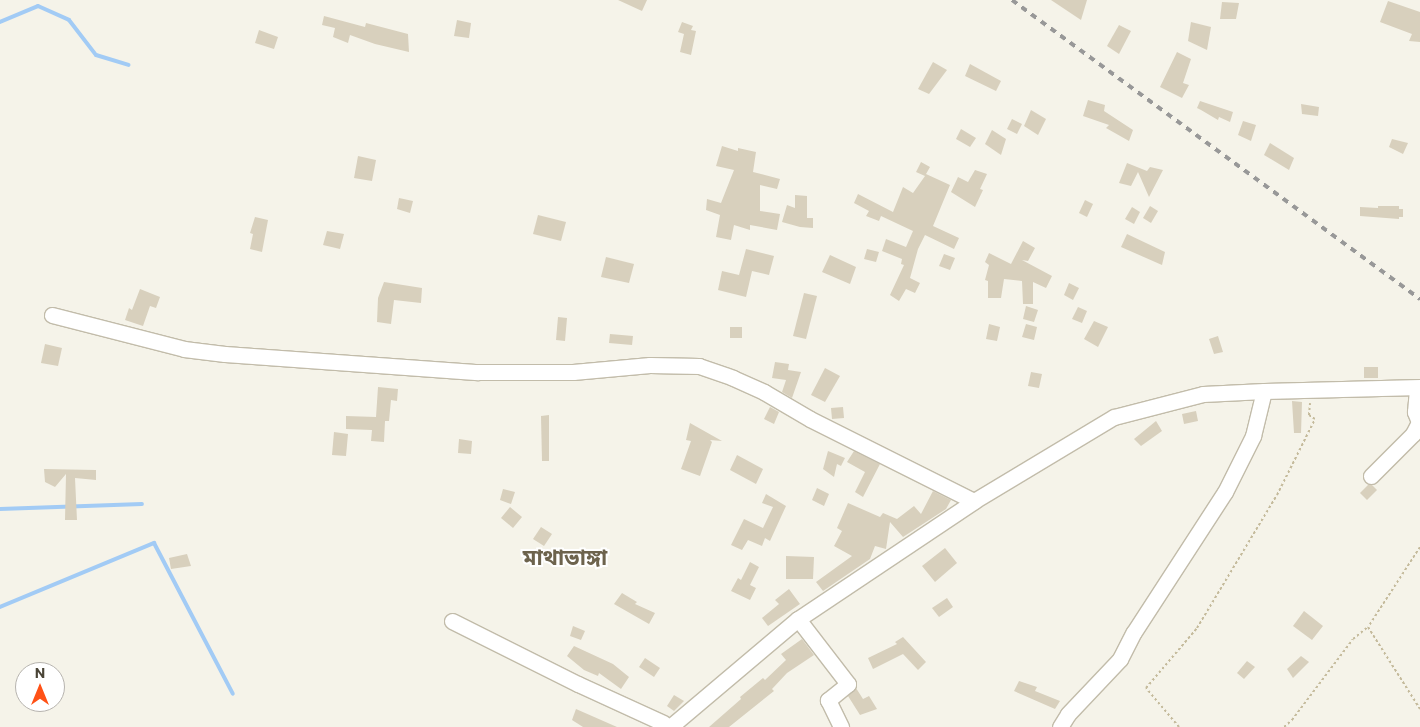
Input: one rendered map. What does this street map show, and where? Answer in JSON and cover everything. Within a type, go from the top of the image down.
[{"type":"street","points":[[52,315],[184,349],[234,355],[478,372],[573,372],[650,365],[699,366],[734,378],[764,392],[810,419],[974,501]]},
{"type":"street","points":[[452,621],[578,684],[666,725],[798,619],[974,501],[1114,417],[1203,394],[1419,388],[1415,412],[1418,422],[1413,434],[1371,476]]},
{"type":"street","points":[[1060,727],[1068,714],[1120,659],[1134,632],[1225,492],[1252,436],[1264,391]]},
{"type":"street","points":[[798,619],[848,684],[828,700],[841,727]]},
{"type":"path","points":[[1179,727],[1146,688],[1197,628],[1277,495],[1315,419],[1309,416],[1310,402],[1315,390]]},
{"type":"path","points":[[1284,727],[1292,720],[1353,639],[1368,627],[1420,547]]},
{"type":"path","points":[[1368,627],[1420,709]]},
{"type":"building","points":[[618,0],[647,0],[642,11]]},
{"type":"building","points":[[1051,0],[1087,0],[1081,20]]},
{"type":"building","points":[[1388,1],[1420,12],[1420,42],[1409,41],[1412,34],[1380,22]]},
{"type":"building","points":[[1222,2],[1239,3],[1236,19],[1220,19]]},
{"type":"building","points":[[324,16],[365,27],[366,23],[408,34],[409,52],[375,44],[350,35],[348,43],[333,37],[335,28],[322,25]]},
{"type":"building","points":[[457,20],[471,23],[469,38],[454,36]]},
{"type":"building","points":[[682,22],[693,26],[691,30],[696,31],[691,55],[680,52],[684,34],[678,32]]},
{"type":"building","points":[[1191,22],[1211,27],[1207,50],[1188,41]]},
{"type":"building","points":[[1119,25],[1131,31],[1119,54],[1107,46]]},
{"type":"building","points":[[259,30],[278,37],[274,49],[255,43]]},
{"type":"building","points":[[1177,52],[1191,59],[1183,83],[1189,85],[1182,98],[1160,87]]},
{"type":"building","points":[[933,62],[947,70],[929,94],[918,89]]},
{"type":"building","points":[[970,64],[1001,81],[996,91],[965,76]]},
{"type":"building","points":[[1088,100],[1105,105],[1104,111],[1133,130],[1129,141],[1106,128],[1109,125],[1083,116]]},
{"type":"building","points":[[1200,101],[1233,112],[1230,122],[1219,117],[1218,120],[1197,108]]},
{"type":"building","points":[[1301,104],[1319,107],[1318,116],[1302,114]]},
{"type":"building","points":[[1031,110],[1046,119],[1038,135],[1024,126]]},
{"type":"building","points":[[1012,119],[1022,124],[1017,134],[1007,129]]},
{"type":"building","points":[[1243,121],[1256,125],[1251,141],[1238,135]]},
{"type":"building","points":[[961,129],[976,138],[970,147],[956,139]]},
{"type":"building","points":[[992,130],[1006,139],[1001,155],[985,144]]},
{"type":"building","points":[[1392,139],[1408,143],[1403,154],[1389,147]]},
{"type":"building","points":[[1270,143],[1294,158],[1289,170],[1264,155]]},
{"type":"building","points":[[722,146],[738,151],[738,148],[756,152],[753,172],[780,179],[777,189],[760,185],[760,211],[780,214],[777,230],[750,225],[750,230],[734,225],[731,240],[716,237],[720,215],[706,210],[707,199],[721,203],[734,170],[716,166]]},
{"type":"building","points":[[358,156],[376,160],[372,181],[354,178]]},
{"type":"building","points":[[921,162],[930,167],[926,174],[950,185],[933,226],[959,238],[954,249],[925,235],[918,249],[910,278],[920,283],[915,293],[906,289],[899,301],[890,295],[904,265],[901,264],[902,259],[882,251],[886,239],[906,247],[913,231],[881,216],[879,221],[866,216],[869,211],[854,203],[858,194],[893,212],[903,187],[913,193],[925,176],[916,172]]},
{"type":"building","points":[[1127,163],[1147,171],[1150,167],[1163,170],[1149,197],[1138,172],[1131,186],[1119,183]]},
{"type":"building","points":[[975,170],[987,174],[980,189],[983,190],[975,207],[951,192],[958,177],[968,182]]},
{"type":"building","points":[[795,195],[807,196],[807,218],[813,218],[813,228],[782,222],[787,205],[795,208]]},
{"type":"building","points":[[399,198],[413,201],[410,213],[397,209]]},
{"type":"building","points":[[1085,200],[1093,204],[1087,217],[1079,213]]},
{"type":"building","points":[[1150,206],[1158,211],[1151,223],[1143,218]]},
{"type":"building","points":[[1378,206],[1399,206],[1399,209],[1403,209],[1403,217],[1399,217],[1399,219],[1360,216],[1360,207],[1378,208]]},
{"type":"building","points":[[1132,207],[1140,212],[1134,224],[1125,219]]},
{"type":"building","points":[[538,215],[566,222],[561,241],[533,234]]},
{"type":"building","points":[[255,217],[268,220],[262,252],[250,249],[253,234],[250,233]]},
{"type":"building","points":[[327,231],[344,234],[340,249],[323,245]]},
{"type":"building","points":[[1127,234],[1165,252],[1162,265],[1121,247]]},
{"type":"building","points":[[1023,241],[1035,248],[1028,261],[1022,260],[1052,276],[1046,288],[1033,282],[1033,304],[1023,304],[1022,281],[1004,279],[1001,298],[988,298],[988,281],[985,280],[989,265],[985,262],[989,253],[1011,264]]},
{"type":"building","points":[[746,249],[774,256],[769,275],[752,271],[746,297],[718,290],[722,271],[739,275]]},
{"type":"building","points":[[867,249],[879,252],[876,262],[864,259]]},
{"type":"building","points":[[944,254],[955,258],[950,270],[939,266]]},
{"type":"building","points":[[830,255],[856,267],[850,284],[822,272]]},
{"type":"building","points":[[606,257],[634,264],[629,283],[601,277]]},
{"type":"building","points":[[384,282],[422,288],[421,303],[394,300],[391,324],[377,322],[378,298]]},
{"type":"building","points":[[1069,283],[1079,288],[1073,300],[1064,295]]},
{"type":"building","points":[[140,289],[160,297],[156,308],[150,306],[143,326],[125,320],[129,308],[132,310]]},
{"type":"building","points":[[804,293],[817,296],[806,339],[793,336]]},
{"type":"building","points":[[1026,306],[1038,310],[1034,322],[1023,319]]},
{"type":"building","points":[[1078,307],[1087,311],[1082,323],[1072,319]]},
{"type":"building","points":[[558,317],[567,318],[565,341],[556,340]]},
{"type":"building","points":[[1094,321],[1108,327],[1098,347],[1084,339]]},
{"type":"building","points":[[989,324],[1000,327],[997,341],[986,339]]},
{"type":"building","points":[[1026,324],[1037,327],[1034,340],[1022,337]]},
{"type":"building","points":[[730,327],[742,327],[742,338],[730,338]]},
{"type":"building","points":[[610,334],[633,336],[632,345],[609,343]]},
{"type":"building","points":[[1218,336],[1223,352],[1214,354],[1209,339]]},
{"type":"building","points":[[45,344],[62,348],[58,366],[41,363]]},
{"type":"building","points":[[775,362],[789,364],[788,370],[801,372],[792,398],[782,392],[786,380],[772,378]]},
{"type":"building","points":[[1364,367],[1378,367],[1378,378],[1364,378]]},
{"type":"building","points":[[825,368],[840,376],[825,402],[811,395]]},
{"type":"building","points":[[1031,372],[1042,374],[1039,388],[1028,386]]},
{"type":"building","points":[[378,387],[398,389],[397,401],[391,400],[389,421],[385,421],[384,442],[371,441],[372,430],[346,429],[346,416],[376,417]]},
{"type":"building","points":[[1292,401],[1302,402],[1301,433],[1294,433]]},
{"type":"building","points":[[770,407],[779,412],[774,424],[764,419]]},
{"type":"building","points":[[843,407],[844,418],[832,419],[831,408]]},
{"type":"building","points":[[1196,411],[1198,421],[1184,424],[1182,414]]},
{"type":"building","points":[[549,415],[549,461],[542,461],[541,416]]},
{"type":"building","points":[[1156,421],[1162,431],[1141,446],[1134,439]]},
{"type":"building","points":[[690,423],[722,441],[710,440],[712,442],[700,476],[681,469],[691,441],[686,440]]},
{"type":"building","points":[[334,432],[348,434],[346,456],[332,455]]},
{"type":"building","points":[[459,439],[472,441],[471,454],[458,453]]},
{"type":"building","points":[[828,451],[845,458],[841,466],[837,464],[834,477],[823,469]]},
{"type":"building","points":[[854,451],[880,464],[863,497],[855,492],[865,472],[847,462]]},
{"type":"building","points":[[737,455],[763,469],[756,484],[730,470]]},
{"type":"building","points":[[44,469],[96,470],[96,480],[75,478],[77,520],[65,520],[66,474],[55,487],[45,482]]},
{"type":"building","points":[[1368,485],[1372,485],[1377,490],[1367,500],[1360,493]]},
{"type":"building","points":[[817,488],[829,494],[824,506],[812,500]]},
{"type":"building","points":[[503,489],[515,492],[511,504],[500,500]]},
{"type":"building","points":[[933,491],[951,500],[946,509],[903,537],[890,522],[886,549],[875,546],[870,559],[823,591],[816,582],[852,556],[834,546],[842,531],[837,528],[848,503],[880,517],[883,513],[897,519],[914,506],[921,514]]},
{"type":"building","points":[[766,494],[786,506],[770,541],[765,538],[762,546],[748,540],[742,550],[731,545],[744,519],[763,528],[773,507],[762,503]]},
{"type":"building","points":[[510,507],[522,517],[513,528],[501,518]]},
{"type":"building","points":[[541,527],[552,534],[544,546],[533,539]]},
{"type":"building","points":[[945,548],[957,563],[935,582],[922,566]]},
{"type":"building","points":[[187,554],[191,566],[171,569],[169,558]]},
{"type":"building","points":[[786,556],[814,557],[813,579],[786,579]]},
{"type":"building","points":[[750,562],[759,567],[750,585],[756,588],[750,600],[731,591],[738,578],[741,580]]},
{"type":"building","points":[[789,589],[800,604],[768,626],[762,618],[779,604],[775,600]]},
{"type":"building","points":[[622,593],[637,602],[635,604],[655,613],[649,624],[614,604]]},
{"type":"building","points":[[947,598],[953,607],[939,617],[932,608]]},
{"type":"building","points":[[1304,611],[1323,626],[1312,640],[1293,626]]},
{"type":"building","points":[[573,626],[585,631],[581,640],[570,636]]},
{"type":"building","points":[[903,637],[926,662],[918,670],[903,654],[873,669],[868,658],[897,644],[895,642]]},
{"type":"building","points":[[802,639],[814,655],[787,673],[772,689],[774,691],[729,727],[709,727],[741,699],[740,697],[763,678],[765,680],[786,660],[781,654]]},
{"type":"building","points":[[574,646],[613,664],[629,677],[621,689],[599,673],[598,676],[584,670],[567,656]]},
{"type":"building","points":[[1301,656],[1309,662],[1293,678],[1287,669]]},
{"type":"building","points":[[645,658],[660,668],[654,677],[639,667]]},
{"type":"building","points":[[1247,661],[1255,667],[1244,679],[1237,673]]},
{"type":"building","points":[[1019,681],[1037,687],[1035,691],[1060,701],[1055,709],[1014,691]]},
{"type":"building","points":[[856,688],[863,699],[869,696],[877,709],[860,715],[848,696]]},
{"type":"building","points":[[674,695],[684,701],[674,711],[667,706]]},
{"type":"building","points":[[576,709],[617,727],[583,727],[572,720]]},
{"type":"waterway","points":[[0,22],[38,6],[69,20],[96,55],[129,65]]},
{"type":"waterway","points":[[0,509],[142,504]]},
{"type":"waterway","points":[[0,607],[154,543],[233,694]]},
{"type":"railway","points":[[1012,0],[1420,299]]},
{"type":"district","name":"মাথাভাঙ্গা","points":[[565,557]]}]
